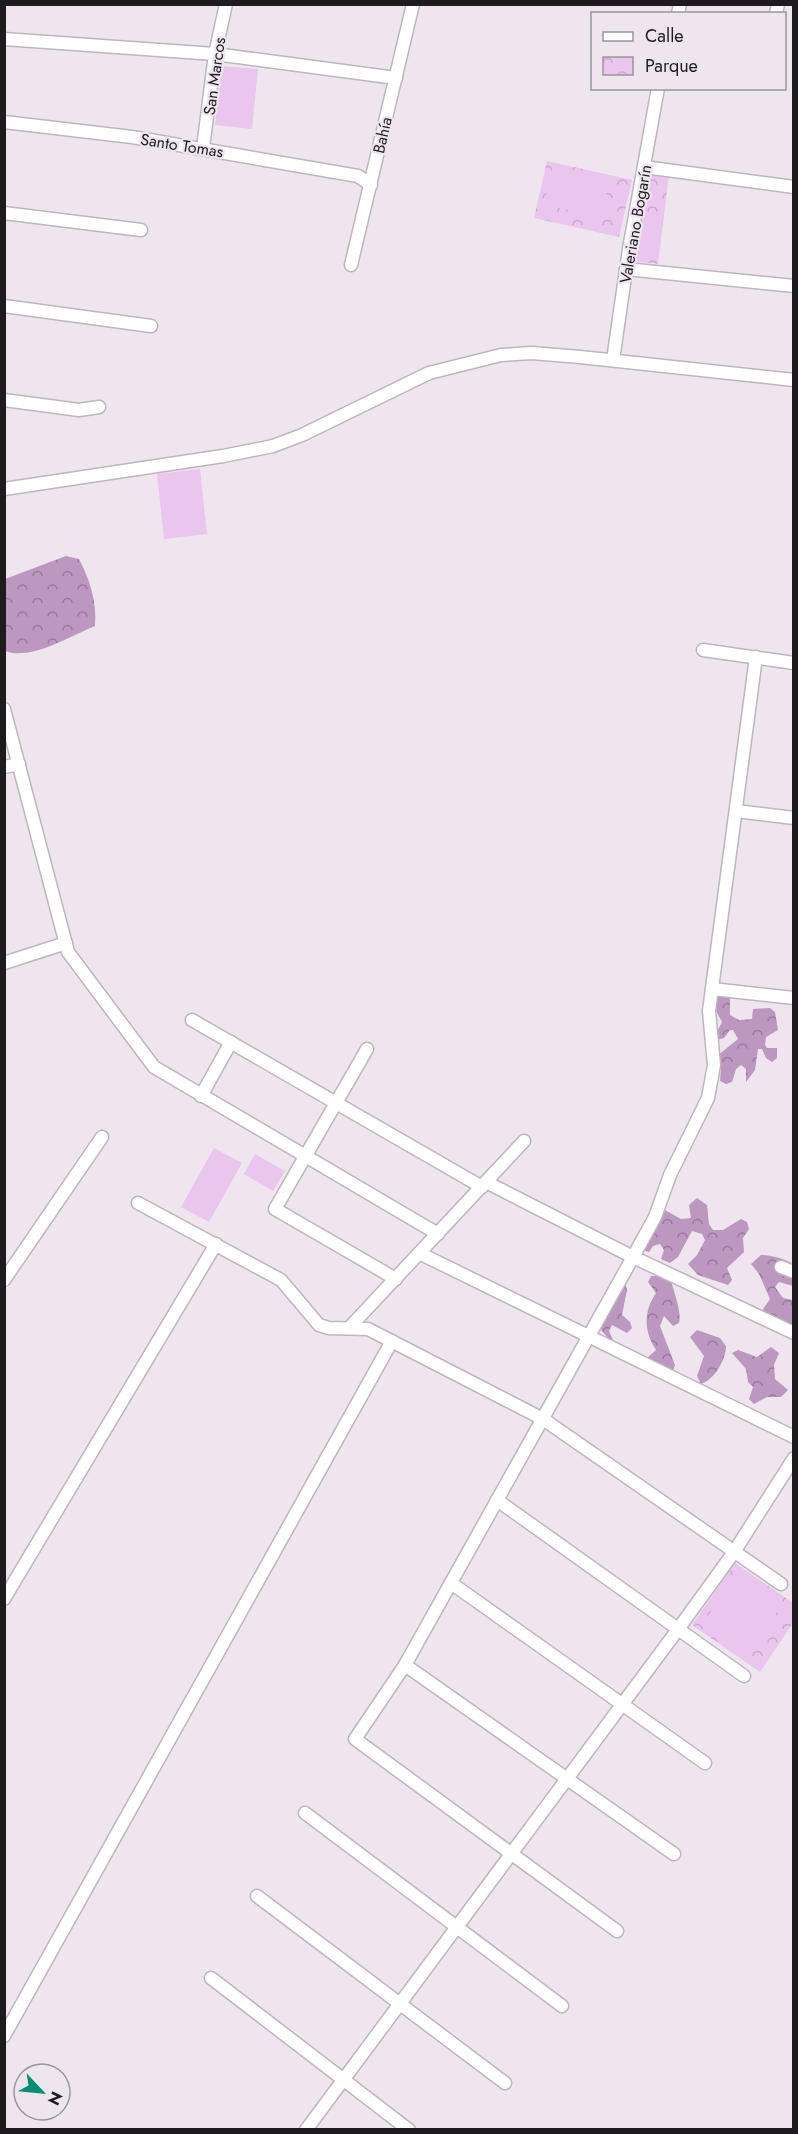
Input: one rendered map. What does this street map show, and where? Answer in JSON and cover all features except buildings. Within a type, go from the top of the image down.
[{"type":"street","name":"San Marcos","points":[[203,148],[215,54],[226,4]]},
{"type":"street","name":"Bahía","points":[[351,265],[413,4]]},
{"type":"street","points":[[4,39],[215,54],[396,78]]},
{"type":"street","name":"Valeriano Bogarín","points":[[613,360],[626,269],[658,90]]},
{"type":"street","name":"Santo Tomas","points":[[4,122],[203,148],[358,176],[371,185]]},
{"type":"street","points":[[358,176],[375,164]]},
{"type":"street","points":[[644,166],[794,187]]},
{"type":"street","points":[[4,213],[141,230]]},
{"type":"street","points":[[626,269],[794,286]]},
{"type":"street","points":[[4,306],[151,326]]},
{"type":"street","points":[[4,489],[223,456],[273,446],[302,435],[420,377],[467,362],[532,353],[794,380]]},
{"type":"street","points":[[4,400],[79,410],[99,407]]},
{"type":"street","points":[[703,650],[794,663]]},
{"type":"street","points":[[617,1931],[355,1738],[405,1665],[655,1217],[670,1175],[710,1090],[714,1065],[709,1028],[712,989],[756,657]]},
{"type":"street","points":[[4,709],[68,952],[154,1068],[438,1234]]},
{"type":"street","points":[[4,767],[19,764]]},
{"type":"street","points":[[736,811],[794,818]]},
{"type":"street","points":[[4,963],[66,943]]},
{"type":"street","points":[[712,989],[794,998]]},
{"type":"street","points":[[192,1020],[336,1103],[484,1184],[794,1333]]},
{"type":"street","points":[[201,1096],[231,1042]]},
{"type":"street","points":[[367,1049],[275,1209],[396,1278]]},
{"type":"street","points":[[4,1280],[102,1137]]},
{"type":"street","points":[[349,1329],[524,1141]]},
{"type":"street","points":[[138,1203],[281,1280],[319,1325],[349,1329],[363,1327],[543,1419],[781,1584]]},
{"type":"street","points":[[4,1599],[216,1244]]},
{"type":"street","points":[[419,1253],[794,1437]]},
{"type":"street","points":[[781,1268],[794,1272]]},
{"type":"street","points":[[4,2036],[392,1341]]},
{"type":"street","points":[[306,2130],[679,1628],[734,1552],[794,1458]]},
{"type":"street","points":[[497,1500],[744,1676]]},
{"type":"street","points":[[451,1583],[705,1763]]},
{"type":"street","points":[[405,1665],[674,1854]]},
{"type":"street","points":[[305,1813],[562,2006]]},
{"type":"street","points":[[257,1896],[505,2084]]},
{"type":"street","points":[[211,1978],[409,2130]]},
{"type":"green space","points":[[221,66],[258,69],[252,129],[215,125]]},
{"type":"green space","points":[[547,161],[632,180],[619,237],[534,218]]},
{"type":"green space","points":[[553,166],[610,178],[601,217],[544,205]]},
{"type":"green space","points":[[649,173],[669,175],[658,264],[632,261]]},
{"type":"green space","points":[[642,222],[662,225],[658,259],[638,256]]},
{"type":"green space","points":[[200,469],[207,534],[164,539],[157,474]]},
{"type":"green space","points":[[66,556],[79,559],[86,575],[94,600],[95,626],[38,650],[27,653],[5,651],[5,579]]},
{"type":"green space","points":[[719,994],[730,994],[730,1015],[739,1020],[752,1019],[753,1009],[770,1008],[775,1012],[778,1030],[766,1037],[765,1045],[767,1048],[777,1048],[777,1058],[772,1062],[766,1058],[762,1049],[758,1049],[755,1070],[746,1082],[746,1069],[741,1065],[736,1069],[732,1082],[726,1084],[720,1081],[721,1068],[717,1056],[738,1039],[733,1030],[730,1030],[724,1038],[717,1040],[716,1034],[722,1022],[714,1007]]},
{"type":"green space","points":[[214,1148],[242,1163],[209,1222],[181,1207]]},
{"type":"green space","points":[[255,1154],[285,1171],[273,1191],[244,1174]]},
{"type":"green space","points":[[697,1198],[707,1205],[709,1224],[713,1230],[723,1230],[741,1219],[747,1222],[749,1229],[743,1238],[744,1252],[727,1268],[732,1280],[728,1285],[698,1275],[688,1264],[697,1255],[705,1240],[702,1234],[692,1231],[678,1257],[670,1263],[661,1259],[664,1250],[660,1244],[653,1246],[649,1252],[643,1250],[663,1209],[681,1219],[691,1218],[689,1205]]},
{"type":"green space","points":[[761,1255],[786,1260],[793,1264],[793,1286],[779,1282],[775,1287],[783,1298],[793,1300],[793,1325],[770,1325],[763,1309],[770,1299],[759,1274],[751,1264]]},
{"type":"green space","points":[[651,1276],[661,1276],[671,1281],[677,1302],[679,1323],[673,1326],[664,1316],[660,1326],[675,1365],[673,1371],[647,1358],[656,1350],[647,1329],[647,1314],[656,1293],[648,1282]]},
{"type":"green space","points":[[625,1283],[627,1290],[622,1315],[630,1322],[632,1328],[627,1333],[612,1325],[609,1331],[613,1340],[610,1340],[601,1330],[606,1313]]},
{"type":"green space","points":[[697,1330],[720,1338],[726,1346],[718,1369],[706,1382],[701,1384],[697,1376],[704,1356],[690,1337]]},
{"type":"green space","points":[[771,1347],[779,1353],[774,1365],[775,1379],[788,1390],[781,1397],[767,1397],[754,1404],[749,1399],[753,1387],[748,1382],[746,1369],[732,1353],[738,1350],[757,1357]]},
{"type":"green space","points":[[735,1563],[793,1603],[793,1623],[760,1672],[692,1625]]},
{"type":"green space","points":[[736,1575],[781,1606],[746,1657],[701,1626]]}]
